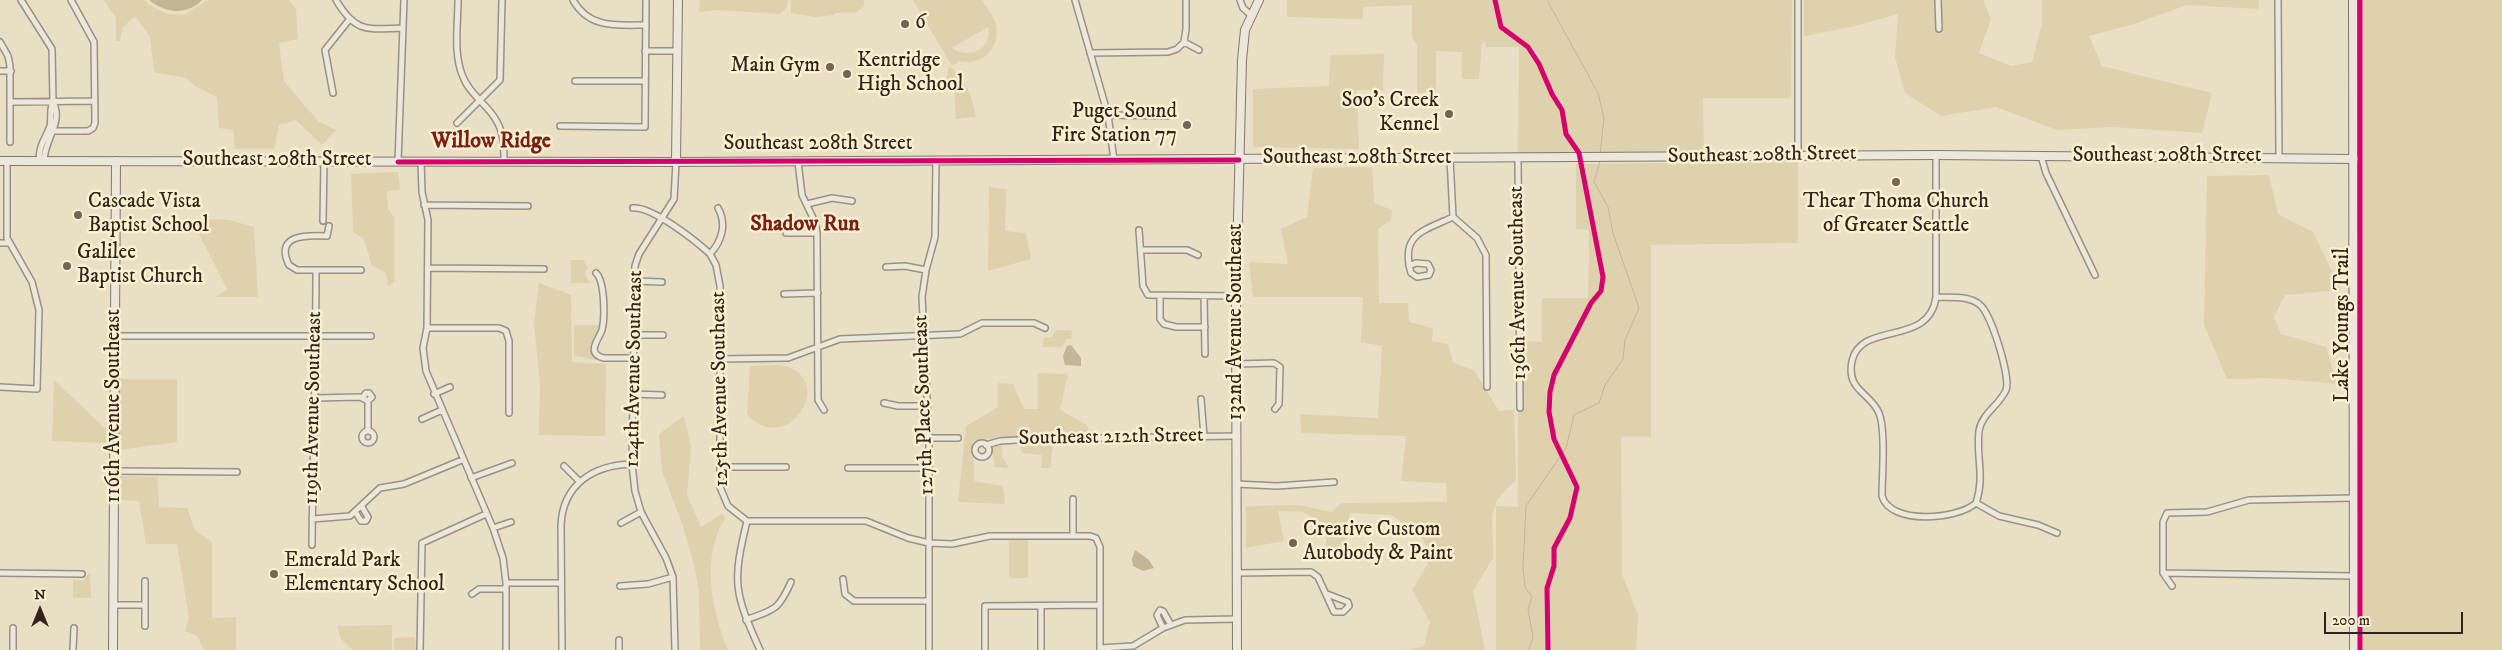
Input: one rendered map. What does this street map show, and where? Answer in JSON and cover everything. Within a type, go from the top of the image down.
[{"type":"main road","name":"124th Avenue Southeast","points":[[676,162],[678,0]]},
{"type":"main road","name":"132nd Avenue Southeast","points":[[1237,650],[1236,296],[1243,41],[1251,15],[1259,0]]},
{"type":"main road","points":[[2353,0],[2354,650]]},
{"type":"main road","name":"Southeast 208th Street","points":[[3,161],[798,162],[1798,155],[2354,159]]},
{"type":"main road","name":"116th Avenue Southeast","points":[[114,650],[116,161]]},
{"type":"street","points":[[21,0],[53,52],[56,118],[50,131],[40,144],[41,161]]},
{"type":"street","points":[[50,131],[86,131],[93,128],[95,102],[94,39],[71,0]]},
{"type":"street","points":[[336,0],[350,20],[368,28],[403,28]]},
{"type":"street","points":[[398,162],[404,0]]},
{"type":"street","points":[[458,0],[459,66],[466,84],[492,115],[501,130],[504,162]]},
{"type":"street","points":[[456,123],[496,85],[501,76],[502,0]]},
{"type":"street","points":[[573,0],[584,14],[598,23],[646,25]]},
{"type":"street","points":[[560,126],[645,127],[646,0]]},
{"type":"street","points":[[1074,0],[1108,115],[1114,160]]},
{"type":"street","points":[[1090,53],[1168,52],[1177,49],[1184,42],[1186,0]]},
{"type":"street","points":[[1240,0],[1243,8],[1251,15]]},
{"type":"street","points":[[1798,0],[1798,155]]},
{"type":"street","points":[[1938,0],[1939,29]]},
{"type":"street","points":[[2278,0],[2279,158]]},
{"type":"street","points":[[333,94],[325,50],[350,20]]},
{"type":"street","points":[[0,42],[8,56],[10,71],[10,142]]},
{"type":"street","points":[[1184,42],[1199,50]]},
{"type":"street","points":[[645,50],[677,51]]},
{"type":"street","points":[[0,71],[10,71]]},
{"type":"street","points":[[575,81],[645,81]]},
{"type":"street","points":[[11,102],[95,102]]},
{"type":"street","points":[[1108,115],[1167,116]]},
{"type":"street","points":[[1936,155],[1936,297],[1933,312],[1922,323],[1861,345],[1852,362],[1854,383],[1873,403],[1881,418],[1882,496],[1884,504],[1890,510],[1924,516],[1962,512],[1976,503],[1981,481],[1980,427],[1985,416],[2006,390],[2006,374],[1989,319],[1981,305],[1966,298],[1936,297]]},
{"type":"street","points":[[2041,156],[2046,173],[2095,275]]},
{"type":"street","points":[[1450,158],[1453,217],[1477,238],[1486,255],[1487,386]]},
{"type":"street","name":"136th Avenue Southeast","points":[[1518,158],[1520,408]]},
{"type":"street","points":[[0,387],[37,388],[40,330],[36,296],[27,272],[9,243],[3,161]]},
{"type":"street","points":[[323,221],[324,161]]},
{"type":"street","name":"127th Place Southeast","points":[[929,650],[929,438],[922,297],[926,270],[936,237],[936,161]]},
{"type":"street","points":[[422,162],[424,205],[428,220],[427,328],[423,348],[426,371],[504,558],[506,650]]},
{"type":"street","name":"124th Avenue Southeast","points":[[674,650],[673,578],[666,558],[641,512],[633,482],[632,464],[637,258],[674,199],[676,162]]},
{"type":"street","points":[[798,162],[801,189],[815,222],[818,293],[818,400],[824,410]]},
{"type":"street","points":[[807,204],[832,198],[852,201]]},
{"type":"street","points":[[424,205],[528,206]]},
{"type":"street","points":[[633,208],[646,210],[662,219],[710,254],[719,244],[722,234],[722,217],[718,208]]},
{"type":"street","points":[[1409,266],[1408,248],[1413,237],[1453,217]]},
{"type":"street","points":[[329,226],[327,236],[295,237],[289,244],[287,258],[291,268],[316,271],[360,270]]},
{"type":"street","points":[[1139,230],[1143,286],[1146,293],[1160,297],[1236,296]]},
{"type":"street","points":[[786,233],[816,233]]},
{"type":"street","points":[[0,243],[9,243]]},
{"type":"street","points":[[1140,250],[1187,250],[1198,255]]},
{"type":"street","name":"125th Avenue Southeast","points":[[710,254],[716,265],[719,281],[720,467],[722,497],[734,512],[747,521]]},
{"type":"street","points":[[886,267],[906,266],[926,270]]},
{"type":"street","points":[[428,268],[544,269]]},
{"type":"street","name":"119th Avenue Southeast","points":[[312,545],[316,271]]},
{"type":"street","points":[[596,273],[602,282],[603,322],[602,331],[594,347],[598,355],[604,358],[634,358]]},
{"type":"street","points":[[635,281],[662,282]]},
{"type":"street","points":[[784,294],[818,293]]},
{"type":"street","points":[[1204,296],[1205,354]]},
{"type":"street","points":[[1160,297],[1160,319],[1164,324],[1176,327],[1205,327]]},
{"type":"street","points":[[720,359],[788,358],[840,339],[960,334],[982,323],[1034,323],[1045,328]]},
{"type":"street","points":[[427,328],[502,328],[507,332],[509,413]]},
{"type":"street","points":[[634,335],[662,335]]},
{"type":"street","points":[[115,336],[371,336]]},
{"type":"street","points":[[1236,364],[1274,363],[1280,367],[1279,404],[1275,409]]},
{"type":"street","points":[[434,394],[450,387]]},
{"type":"street","points":[[633,394],[662,394]]},
{"type":"street","points":[[315,398],[362,398],[368,401],[368,431]]},
{"type":"street","points":[[1201,399],[1204,436]]},
{"type":"street","points":[[884,403],[898,406],[927,406]]},
{"type":"street","points":[[422,419],[442,410]]},
{"type":"street","name":"Southeast 212th Street","points":[[986,445],[1000,441],[1034,439],[1236,436]]},
{"type":"street","points":[[929,438],[958,438]]},
{"type":"street","points":[[312,519],[344,518],[356,513],[369,496],[380,488],[404,484],[462,460]]},
{"type":"street","points":[[472,478],[512,462]]},
{"type":"street","points":[[562,650],[563,513],[568,499],[580,482],[600,468],[632,464]]},
{"type":"street","points":[[564,466],[580,482]]},
{"type":"street","points":[[720,467],[786,467]]},
{"type":"street","points":[[848,468],[929,468]]},
{"type":"street","points":[[114,472],[237,472]]},
{"type":"street","points":[[1236,484],[1277,486],[1334,482]]},
{"type":"street","points":[[2172,586],[2163,572],[2163,522],[2167,512],[2207,512],[2249,500],[2354,498]]},
{"type":"street","points":[[1073,499],[1073,536]]},
{"type":"street","points":[[1976,503],[1999,516],[2038,525],[2057,534]]},
{"type":"street","points":[[356,513],[361,521],[367,520],[368,517],[362,507]]},
{"type":"street","points":[[620,523],[641,512]]},
{"type":"street","points":[[420,650],[422,543],[486,514]]},
{"type":"street","points":[[760,650],[739,601],[736,575],[747,521],[866,521],[908,538],[929,543],[952,544],[990,536],[1090,536],[1096,538],[1100,547],[1100,649],[1133,646],[1163,628],[1196,619],[1237,619]]},
{"type":"street","points":[[493,528],[511,522]]},
{"type":"street","points":[[1238,573],[1311,572],[1318,577],[1334,612],[1344,612],[1349,606],[1348,602],[1341,598],[1326,594]]},
{"type":"street","points":[[2163,572],[2353,576]]},
{"type":"street","points":[[0,574],[82,574]]},
{"type":"street","points":[[620,586],[648,584],[673,578]]},
{"type":"street","points":[[843,579],[845,594],[854,600],[929,601]]},
{"type":"street","points":[[145,626],[146,581]]},
{"type":"street","points":[[746,620],[775,609],[782,603],[791,582]]},
{"type":"street","points":[[472,594],[479,589],[561,583]]},
{"type":"street","points":[[114,605],[145,605]]},
{"type":"street","points":[[985,650],[985,606],[1099,605]]},
{"type":"street","points":[[1041,606],[1041,650]]},
{"type":"street","points":[[1163,628],[1156,615],[1160,610],[1163,611],[1171,625]]},
{"type":"street","points":[[13,628],[13,650]]},
{"type":"street","points":[[73,650],[74,628]]},
{"type":"street","points":[[618,650],[619,640]]},
{"type":"shaded area","points":[[104,0],[145,0],[148,4],[167,14],[184,15],[208,0],[289,0],[296,9],[298,39],[279,43],[284,81],[319,122],[336,130],[322,145],[296,120],[279,125],[274,149],[235,149],[233,130],[219,128],[217,97],[198,88],[186,78],[154,72],[150,37],[135,16],[123,27],[120,41],[116,41],[116,18]]},
{"type":"shaded area","points":[[149,0],[202,0],[190,9],[176,11],[162,8]]},
{"type":"shaded area","points":[[700,0],[788,0],[787,8],[780,14],[717,10],[699,12]]},
{"type":"shaded area","points":[[791,0],[864,0],[864,6],[856,13],[835,13],[834,15],[815,17],[791,13]]},
{"type":"shaded area","points":[[913,0],[982,0],[992,15],[997,34],[992,49],[981,59],[965,62],[957,61],[958,63],[952,66]],"holes":[[[988,27],[989,35],[987,41],[978,50],[966,53],[952,48]]]},
{"type":"shaded area","points":[[1287,0],[1792,0],[1791,98],[1703,98],[1704,153],[1518,156],[1519,47],[1485,47],[1485,42],[1482,42],[1479,79],[1462,79],[1462,52],[1436,51],[1436,92],[1417,93],[1417,45],[1412,37],[1412,5],[1363,7],[1363,19],[1287,17]]},
{"type":"shaded area","points":[[1804,0],[1983,0],[1991,19],[1979,53],[2011,66],[2032,62],[2042,24],[2042,0],[2259,0],[2258,9],[2187,5],[2134,24],[2089,36],[2102,66],[2212,93],[2202,133],[2112,127],[2057,130],[1996,107],[1941,116],[1905,93],[1895,57],[1898,14],[1859,25],[1804,36]]},
{"type":"shaded area","points":[[2363,0],[2502,0],[2502,650],[2363,650]]},
{"type":"shaded area","points":[[1384,54],[1383,90],[1357,90],[1359,149],[1253,147],[1253,89],[1329,86],[1330,55]]},
{"type":"shaded area","points":[[949,66],[964,82],[976,117],[956,119],[954,83],[946,81]]},
{"type":"shaded area","points":[[1798,162],[1798,243],[1651,245],[1651,437],[1621,437],[1622,574],[1638,615],[1636,650],[1496,650],[1496,506],[1518,507],[1518,341],[1542,342],[1542,298],[1588,298],[1589,230],[1576,229],[1576,164]]},
{"type":"shaded area","points":[[1372,167],[1374,203],[1392,210],[1391,220],[1378,229],[1379,303],[1408,303],[1409,322],[1433,328],[1432,341],[1448,344],[1453,363],[1474,370],[1499,411],[1514,410],[1516,479],[1497,500],[1492,516],[1493,558],[1473,591],[1485,650],[1404,650],[1424,646],[1430,622],[1412,590],[1433,555],[1418,533],[1391,515],[1350,513],[1345,552],[1326,558],[1326,525],[1303,512],[1278,511],[1284,541],[1246,548],[1246,506],[1299,505],[1331,512],[1342,503],[1447,502],[1446,483],[1401,481],[1406,436],[1301,433],[1300,414],[1378,418],[1382,346],[1361,342],[1363,297],[1253,297],[1249,262],[1288,264],[1281,229],[1307,217],[1313,168]]},
{"type":"shaded area","points":[[398,172],[400,190],[387,191],[388,208],[394,218],[394,282],[388,286],[386,273],[372,266],[364,239],[353,232],[351,174]]},
{"type":"shaded area","points":[[2269,175],[2278,214],[2313,232],[2341,290],[2285,295],[2274,317],[2281,334],[2326,347],[2337,384],[2272,378],[2227,379],[2204,325],[2207,176]]},
{"type":"shaded area","points":[[989,187],[1006,189],[1005,231],[1026,233],[1031,259],[988,271]]},
{"type":"shaded area","points":[[208,219],[229,220],[254,227],[258,297],[216,297],[227,289],[198,232]]},
{"type":"shaded area","points":[[571,260],[583,260],[588,267],[586,276],[592,283],[571,283]]},
{"type":"shaded area","points":[[539,283],[571,295],[572,362],[606,364],[605,436],[539,435],[540,384],[534,323]]},
{"type":"shaded area","points":[[574,325],[599,325],[591,347],[598,360],[574,356]]},
{"type":"shaded area","points":[[1056,330],[1072,330],[1071,339],[1067,339],[1062,347],[1043,347],[1044,338],[1052,337]]},
{"type":"shaded area","points":[[1071,345],[1081,358],[1081,366],[1065,365],[1063,356],[1067,346]]},
{"type":"shaded area","points":[[750,366],[784,366],[801,376],[807,388],[806,401],[800,413],[790,423],[776,428],[762,425],[747,414]]},
{"type":"shaded area","points":[[1038,373],[1068,374],[1060,410],[1087,425],[1090,434],[1054,435],[1050,468],[1041,468],[1042,455],[1022,453],[1018,436],[1001,438],[1002,456],[1009,468],[995,467],[990,438],[973,441],[974,481],[1003,486],[1005,504],[958,502],[966,426],[998,407],[998,383],[1013,384],[1024,409],[1038,409]]},
{"type":"shaded area","points":[[120,379],[177,379],[177,442],[120,450]]},
{"type":"shaded area","points":[[54,380],[106,429],[106,443],[52,441]]},
{"type":"shaded area","points":[[684,416],[691,446],[687,495],[701,527],[722,514],[725,518],[713,549],[711,584],[717,618],[728,650],[700,650],[699,590],[694,565],[683,526],[662,471],[659,434]]},
{"type":"shaded area","points":[[120,476],[158,477],[159,507],[187,508],[195,530],[212,542],[212,618],[236,617],[236,650],[204,650],[197,636],[185,631],[189,618],[177,544],[146,544],[139,501],[120,500]]},
{"type":"shaded area","points":[[1009,540],[1028,540],[1028,578],[1009,578]]},
{"type":"shaded area","points":[[1135,550],[1149,560],[1154,568],[1143,571],[1133,566],[1132,559]]},
{"type":"shaded area","points":[[90,572],[91,598],[73,598],[73,579],[83,581]]},
{"type":"shaded area","points":[[392,625],[392,650],[352,650],[341,639],[337,626]]},
{"type":"shaded area","points":[[415,637],[416,650],[394,650],[394,638]]},
{"type":"waterway","points":[[1547,0],[1598,93],[1604,118],[1600,155]]},
{"type":"waterway","points":[[1529,650],[1533,637],[1528,610],[1532,597],[1525,587],[1523,568],[1526,506],[1566,448],[1574,415],[1599,403],[1605,385],[1623,359],[1625,340],[1639,308],[1613,233],[1608,207],[1594,182],[1600,161]]},
{"type":"cycle path","points":[[1495,0],[1501,27],[1528,47],[1539,64],[1552,94],[1562,110],[1566,134],[1579,153],[1603,277],[1601,291],[1591,303],[1554,375],[1550,392],[1549,412],[1554,439],[1577,487],[1570,518],[1554,548],[1554,566],[1547,588],[1548,650]]},
{"type":"cycle path","name":"Lake Youngs Trail","points":[[2360,0],[2360,650]]},
{"type":"cycle path","points":[[398,162],[1239,160]]},
{"type":"place","name":"6","points":[[905,24]]},
{"type":"place","name":"Main Gym","points":[[830,67]]},
{"type":"place","name":"Kentridge High School","points":[[847,74]]},
{"type":"place","name":"Soo's Creek Kennel","points":[[1449,114]]},
{"type":"place","name":"Puget Sound Fire Station 77","points":[[1187,125]]},
{"type":"place","name":"Thear Thoma Church of Greater Seattle","points":[[1896,182]]},
{"type":"place","name":"Cascade Vista Baptist School","points":[[78,215]]},
{"type":"place","name":"Galilee Baptist Church","points":[[67,266]]},
{"type":"place","name":"Creative Custom Autobody & Paint","points":[[1293,543]]},
{"type":"place","name":"Emerald Park Elementary School","points":[[274,574]]},
{"type":"district","name":"Willow Ridge","points":[[491,142]]},
{"type":"district","name":"Shadow Run","points":[[805,225]]}]
